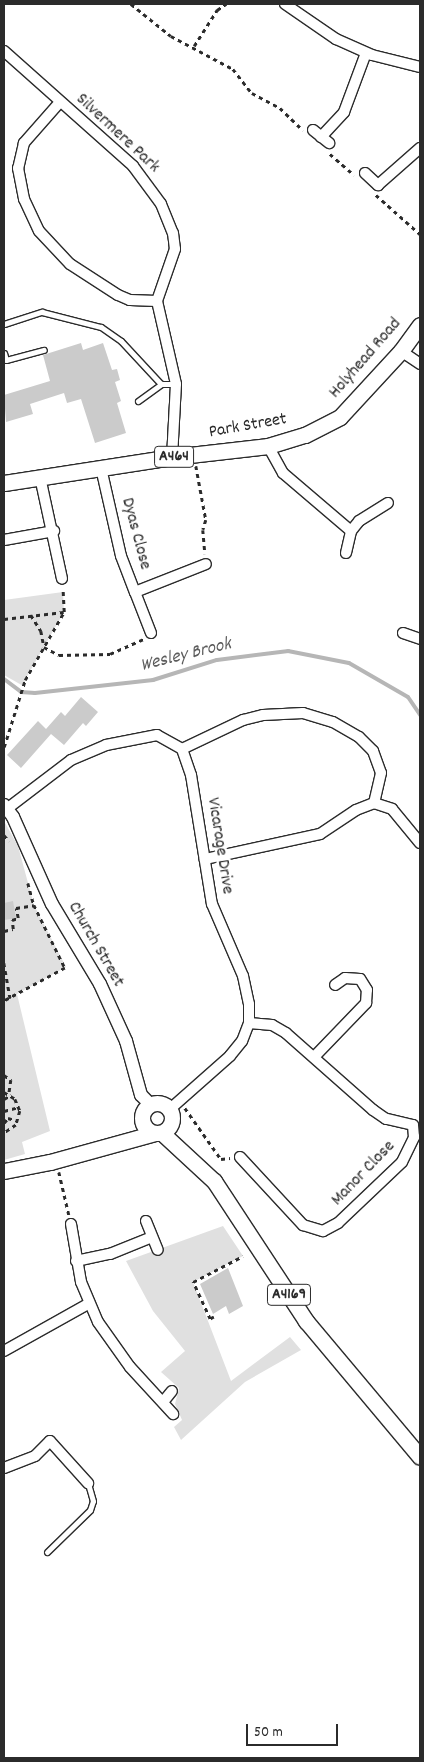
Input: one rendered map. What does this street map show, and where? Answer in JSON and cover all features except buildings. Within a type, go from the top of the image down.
[{"type":"main road","name":"Holyhead Road","points":[[340,417],[401,351],[420,325]]},
{"type":"main road","name":"Park Street","points":[[4,483],[172,457],[268,446],[305,435],[340,417]]},
{"type":"main road","points":[[4,1171],[57,1160],[169,1129],[173,1121],[175,1105],[150,1104],[144,1109],[142,1120],[105,1146]]},
{"type":"main road","name":"A4169","points":[[142,1120],[147,1130],[158,1133],[214,1181],[306,1321],[420,1457]]},
{"type":"street","points":[[285,4],[336,40],[366,52],[420,67]]},
{"type":"street","name":"Silvermere Park","points":[[4,51],[133,166],[161,204],[173,233],[175,249],[157,301],[130,300],[95,283],[59,255],[32,216],[20,183],[20,156],[30,133],[60,102]]},
{"type":"street","points":[[319,139],[344,112],[366,52]]},
{"type":"street","points":[[361,175],[378,185],[419,152]]},
{"type":"street","points":[[157,301],[176,384],[172,457]]},
{"type":"street","points":[[401,351],[420,364]]},
{"type":"street","points":[[268,446],[283,473],[351,531]]},
{"type":"street","name":"Dyas Close","points":[[101,468],[121,556],[135,592],[206,564]]},
{"type":"street","points":[[40,477],[54,531],[62,579]]},
{"type":"street","points":[[346,553],[351,531],[359,522],[388,503]]},
{"type":"street","points":[[4,540],[54,531]]},
{"type":"street","points":[[135,592],[151,633]]},
{"type":"street","points":[[403,633],[420,639]]},
{"type":"street","points":[[6,807],[71,760],[106,745],[157,736],[182,748],[222,728],[263,715],[285,713],[319,716],[351,731],[373,751],[381,773],[374,803]]},
{"type":"street","name":"Vicarage Drive","points":[[175,1105],[230,1056],[242,1041],[248,1023],[249,1004],[243,976],[212,904],[192,774],[182,748]]},
{"type":"street","points":[[205,860],[320,834],[342,823],[356,810],[374,803],[382,804],[400,816],[420,843]]},
{"type":"street","name":"Church Street","points":[[6,807],[52,904],[100,984],[126,1041],[141,1095],[150,1104]]},
{"type":"street","points":[[315,1056],[366,1002],[367,990],[360,979],[345,978],[335,985]]},
{"type":"street","name":"Manor Close","points":[[240,1157],[303,1225],[323,1231],[338,1224],[402,1162],[414,1137],[417,1124],[386,1119],[315,1056],[272,1025],[248,1023]]},
{"type":"street","points":[[146,1221],[158,1250]]},
{"type":"street","points":[[71,1224],[76,1261],[88,1304],[107,1339],[173,1414]]},
{"type":"street","points":[[76,1261],[110,1254],[152,1237]]},
{"type":"street","points":[[5,1348],[88,1304]]},
{"type":"street","points":[[162,1402],[172,1391]]},
{"type":"street","points":[[4,1468],[35,1456],[50,1441],[88,1483]]},
{"type":"lane","points":[[4,324],[42,312],[101,327],[121,341],[161,384]]},
{"type":"lane","points":[[4,354],[6,360],[44,350]]},
{"type":"lane","points":[[138,401],[161,384],[176,384]]},
{"type":"lane","points":[[47,1552],[90,1510],[93,1495],[88,1483]]},
{"type":"path","points":[[131,4],[171,36],[194,46],[233,68],[252,93],[280,108],[361,175]]},
{"type":"path","points":[[194,46],[217,10],[226,4]]},
{"type":"path","points":[[370,190],[420,234]]},
{"type":"path","points":[[194,454],[206,520],[203,530],[206,564]]},
{"type":"path","points":[[4,747],[14,706],[21,698],[25,687],[24,680],[64,612],[62,579]]},
{"type":"path","points":[[4,619],[64,612]]},
{"type":"path","points":[[31,615],[41,631],[44,647]]},
{"type":"path","points":[[44,647],[59,655],[110,654],[140,644],[151,633]]},
{"type":"path","points":[[4,931],[13,930],[12,920],[18,918],[16,908],[34,905],[66,968],[4,1001]]},
{"type":"path","points":[[4,963],[10,998]]},
{"type":"path","points":[[4,1075],[11,1080],[10,1094],[4,1099]]},
{"type":"path","points":[[4,1092],[10,1094],[19,1107],[18,1121],[4,1133]]},
{"type":"path","points":[[175,1105],[221,1159],[240,1157]]},
{"type":"path","points":[[4,1111],[19,1107]]},
{"type":"path","points":[[4,1123],[8,1118],[18,1121]]},
{"type":"path","points":[[57,1160],[71,1224]]},
{"type":"path","points":[[214,1317],[210,1319],[193,1282],[243,1256]]},
{"type":"shaded area","points":[[63,592],[64,612],[25,680],[25,687],[4,675],[4,600]]},
{"type":"shaded area","points":[[4,821],[18,846],[34,905],[66,967],[17,994],[50,1131],[22,1142],[25,1154],[4,1160]]},
{"type":"shaded area","points":[[223,1226],[243,1256],[193,1282],[231,1381],[290,1337],[301,1350],[245,1382],[181,1440],[174,1427],[182,1420],[175,1404],[179,1388],[161,1372],[185,1351],[153,1311],[126,1261]]},
{"type":"waterway","name":"Wesley Brook","points":[[4,679],[21,692],[35,693],[153,680],[217,660],[288,651],[349,663],[408,697],[420,715]]}]
